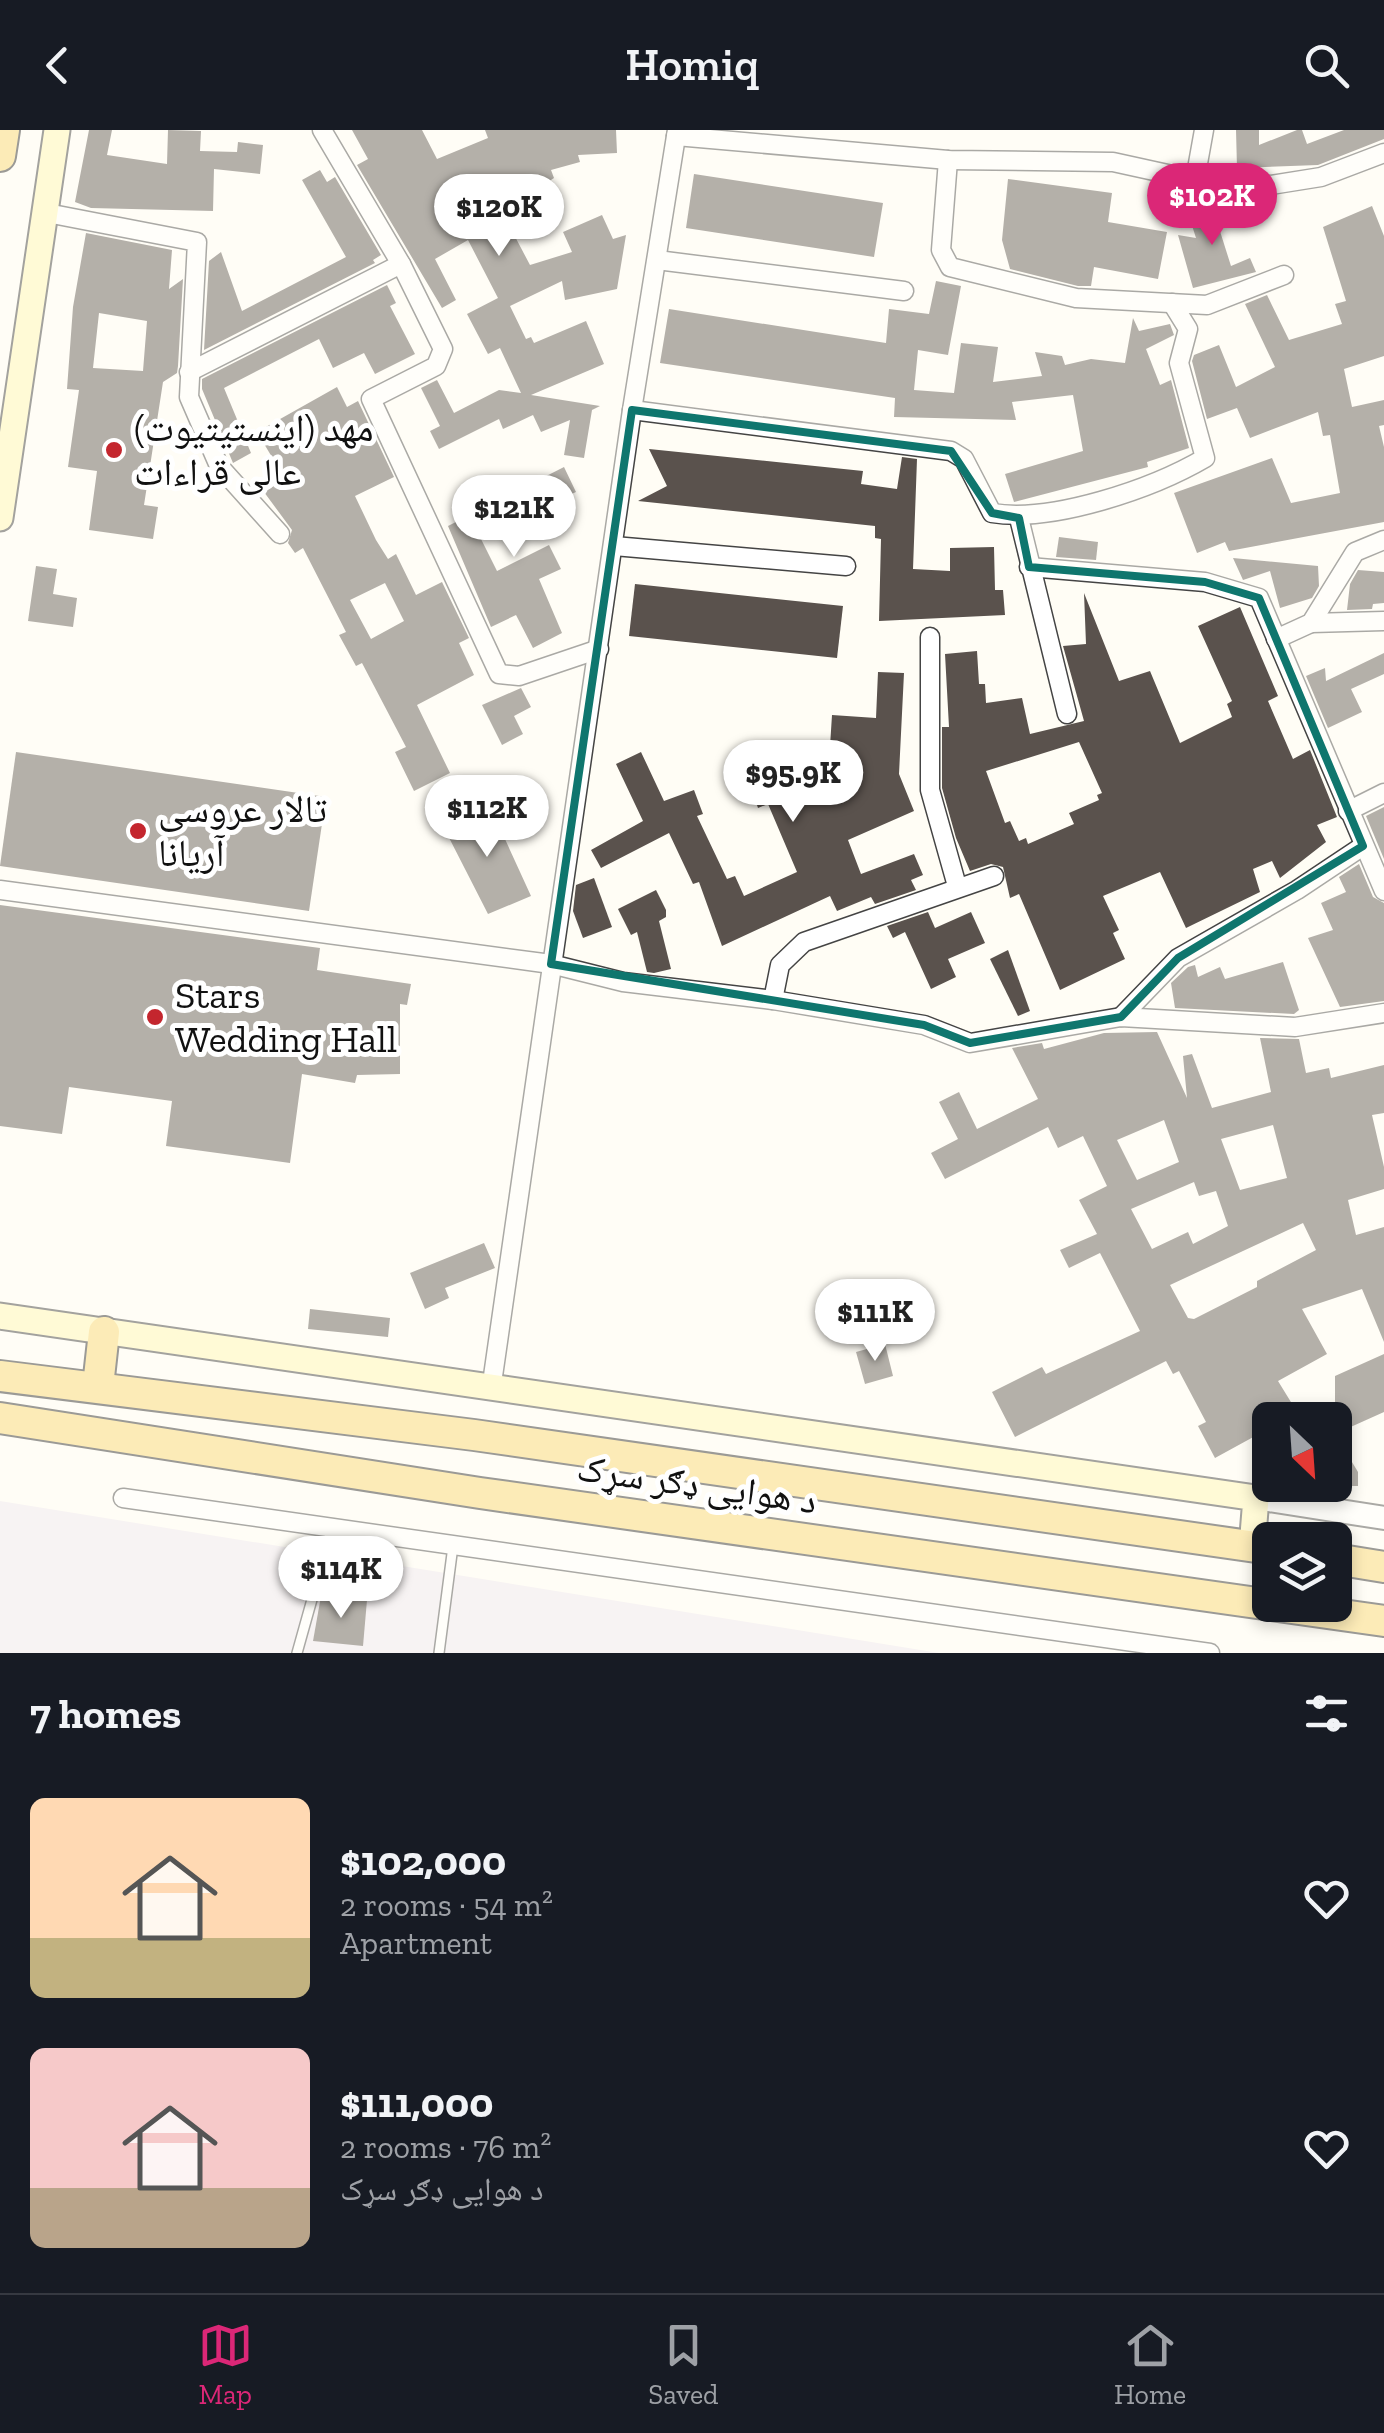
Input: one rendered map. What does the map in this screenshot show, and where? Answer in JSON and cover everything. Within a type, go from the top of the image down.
[{"type":"main road","points":[[0,156],[4,130]]},
{"type":"main road","points":[[0,518],[57,130]]},
{"type":"main road","points":[[0,1316],[1252,1497]]},
{"type":"main road","points":[[98,1386],[104,1332]]},
{"type":"main road","name":"د هوایی ډګر سړک","points":[[0,1376],[98,1386],[1252,1547]]},
{"type":"main road","name":"د هوایی ډګر سړک","points":[[0,1418],[500,1496],[1384,1621]]},
{"type":"main road","points":[[1352,1562],[1384,1567]]},
{"type":"street","points":[[322,130],[400,264],[443,357],[436,366],[371,399],[499,674],[520,676],[599,650]]},
{"type":"street","points":[[1195,180],[1204,130]]},
{"type":"street","points":[[490,1390],[632,410],[677,133],[948,160],[1113,162],[1195,180],[1271,185],[1382,160]]},
{"type":"street","points":[[948,160],[942,250],[950,267],[1076,298],[1207,306],[1284,274]]},
{"type":"street","points":[[47,213],[197,242],[189,397],[219,466],[280,534]]},
{"type":"street","points":[[658,260],[904,290]]},
{"type":"street","points":[[189,372],[400,264]]},
{"type":"street","points":[[632,410],[829,432],[951,451],[964,458],[992,514],[1019,518],[1075,508],[1205,458],[1179,363],[1188,330],[1172,303]]},
{"type":"street","points":[[1019,518],[1067,714]]},
{"type":"street","points":[[1311,623],[1355,552],[1384,540]]},
{"type":"street","points":[[614,546],[846,566]]},
{"type":"street","points":[[1030,567],[1205,582],[1259,598],[1384,891]]},
{"type":"street","points":[[1276,639],[1311,623],[1384,621]]},
{"type":"street","points":[[930,636],[930,790],[957,886]]},
{"type":"street","points":[[1348,811],[1384,793]]},
{"type":"street","points":[[1121,1017],[1178,958],[1297,890],[1363,846]]},
{"type":"street","points":[[774,1000],[780,965],[804,942],[994,876]]},
{"type":"street","points":[[0,890],[551,964],[624,982],[774,1000],[924,1026],[970,1043],[1121,1017],[1294,1026],[1384,1013]]},
{"type":"street","points":[[123,1498],[1210,1653]]},
{"type":"street","points":[[1282,1502],[1384,1518]]},
{"type":"lane","points":[[297,1653],[332,1528]]},
{"type":"lane","points":[[439,1653],[453,1546]]},
{"type":"highlighted area","points":[[632,410],[951,451],[992,513],[1019,518],[1029,567],[1205,582],[1259,598],[1363,846],[1178,958],[1121,1017],[970,1043],[924,1025],[551,964]]},
{"type":"shaded area","points":[[0,1501],[939,1653],[0,1653]]},
{"type":"building","points":[[89,130],[112,130],[107,155],[167,164],[168,130],[201,131],[200,151],[237,152],[238,142],[263,145],[260,174],[214,169],[213,211],[91,208],[75,202]]},
{"type":"building","points":[[352,130],[422,130],[437,159],[488,138],[485,130],[616,130],[617,153],[578,155],[580,162],[551,170],[554,178],[502,212],[530,265],[572,252],[563,232],[602,215],[613,239],[626,235],[617,289],[565,300],[562,281],[510,306],[526,339],[531,337],[534,343],[586,321],[604,364],[531,395],[600,406],[592,410],[584,458],[564,455],[570,420],[541,432],[533,415],[503,429],[499,419],[439,449],[430,431],[440,426],[421,388],[437,380],[454,413],[499,390],[521,393],[500,348],[488,354],[467,314],[498,298],[468,240],[435,259],[456,300],[442,308],[357,165],[368,159]]},
{"type":"building","points":[[1236,130],[1259,130],[1259,145],[1297,130],[1302,130],[1307,144],[1344,130],[1384,130],[1384,139],[1318,165],[1237,168]]},
{"type":"building","points":[[320,170],[327,182],[335,177],[381,255],[373,260],[375,263],[204,350],[209,261],[221,252],[242,311],[346,257],[302,180]]},
{"type":"building","points":[[694,174],[883,203],[874,257],[686,228]]},
{"type":"building","points":[[1008,179],[1112,193],[1108,222],[1167,232],[1158,279],[1094,267],[1091,286],[1078,286],[1010,269],[1002,240]]},
{"type":"building","points":[[1237,203],[1242,221],[1219,228],[1231,266],[1250,258],[1256,272],[1193,288],[1178,235],[1196,238],[1189,216]]},
{"type":"building","points":[[1372,206],[1384,236],[1384,356],[1344,369],[1352,407],[1384,400],[1384,425],[1379,426],[1384,447],[1384,522],[1229,551],[1225,542],[1197,553],[1174,493],[1272,458],[1291,503],[1340,493],[1330,435],[1323,436],[1318,412],[1250,438],[1237,408],[1207,419],[1192,361],[1194,355],[1219,345],[1236,387],[1275,367],[1245,304],[1267,295],[1289,340],[1342,324],[1335,304],[1346,301],[1323,227]]},
{"type":"building","points":[[86,233],[172,250],[169,289],[183,279],[178,366],[177,373],[163,382],[144,505],[158,507],[153,539],[89,530],[97,471],[68,467],[79,390],[67,389],[73,307]],"holes":[[[99,313],[147,321],[143,371],[93,368]]]},
{"type":"building","points":[[936,281],[961,286],[948,355],[918,350],[914,390],[954,393],[961,343],[998,347],[993,382],[1042,376],[1035,352],[1062,356],[1065,365],[1091,359],[1125,363],[1133,318],[1139,331],[1170,324],[1174,335],[1146,349],[1160,385],[1171,380],[1189,448],[1147,462],[1148,467],[1014,502],[1005,474],[1083,451],[1073,395],[1012,402],[1016,420],[894,417],[895,398],[660,363],[669,309],[886,343],[889,309],[929,314]]},
{"type":"building","points":[[387,285],[396,303],[390,306],[415,354],[375,374],[364,353],[333,368],[319,339],[224,388],[251,453],[233,463],[202,389],[202,379]]},
{"type":"building","points":[[337,387],[347,407],[358,401],[394,477],[355,496],[376,540],[388,559],[396,554],[416,595],[442,582],[469,638],[459,643],[474,675],[417,705],[450,773],[414,791],[395,752],[406,747],[362,663],[356,666],[339,635],[346,632],[303,548],[295,553],[288,543],[292,530],[264,492],[285,479],[257,432]],"holes":[[[385,583],[404,621],[371,639],[350,600]]]},
{"type":"building","points":[[649,449],[863,471],[861,484],[897,489],[902,457],[917,459],[913,569],[950,571],[950,548],[994,547],[995,590],[1003,590],[1005,615],[879,621],[881,539],[875,538],[875,526],[638,501],[667,486]]},
{"type":"building","points":[[564,467],[576,492],[480,537],[497,571],[549,545],[561,569],[539,579],[562,633],[533,648],[516,615],[491,627],[448,526]]},
{"type":"building","points":[[1059,537],[1098,542],[1096,560],[1056,557]]},
{"type":"building","points":[[1233,558],[1318,566],[1319,586],[1312,598],[1280,608],[1270,571],[1243,580]]},
{"type":"building","points":[[36,566],[57,569],[53,594],[77,598],[73,627],[28,621]]},
{"type":"building","points":[[1358,570],[1384,572],[1384,603],[1373,604],[1372,609],[1347,610],[1350,584]]},
{"type":"building","points":[[635,584],[843,606],[837,658],[629,636]]},
{"type":"building","points":[[1084,593],[1119,681],[1150,671],[1180,743],[1232,717],[1227,704],[1232,701],[1198,626],[1240,607],[1278,696],[1268,701],[1293,759],[1310,750],[1337,817],[1317,825],[1326,842],[1280,878],[1272,861],[1253,869],[1260,892],[1186,928],[1160,872],[1103,896],[1119,930],[1113,933],[1125,959],[1060,990],[1019,894],[1010,898],[1003,867],[991,864],[970,871],[956,838],[942,788],[942,727],[949,727],[945,654],[977,651],[979,684],[985,684],[986,703],[1022,698],[1030,734],[1084,721],[1063,646],[1086,644]],"holes":[[[1079,742],[1102,793],[1097,795],[1099,800],[1069,813],[1074,824],[1028,844],[1026,838],[1019,841],[1010,821],[1005,823],[986,771]]]},
{"type":"building","points":[[1384,653],[1384,674],[1351,689],[1362,712],[1328,728],[1306,676],[1325,668],[1326,681]]},
{"type":"building","points":[[878,672],[904,673],[899,774],[914,811],[848,840],[861,874],[914,854],[923,875],[911,880],[916,890],[875,904],[871,897],[837,911],[830,896],[722,946],[699,882],[693,884],[669,833],[601,868],[591,850],[643,821],[616,764],[641,752],[664,801],[694,790],[703,814],[697,816],[727,879],[735,876],[744,896],[797,872],[768,804],[758,808],[749,781],[776,773],[782,793],[828,778],[832,715],[876,718]]},
{"type":"building","points":[[521,688],[531,707],[514,716],[523,734],[502,745],[482,705]]},
{"type":"building","points":[[16,752],[326,797],[309,911],[0,866]]},
{"type":"building","points":[[1384,807],[1384,859],[1366,816]]},
{"type":"building","points":[[477,808],[483,820],[494,815],[531,896],[488,914],[442,824]]},
{"type":"building","points":[[1359,864],[1373,897],[1384,903],[1384,1001],[1340,1007],[1308,938],[1333,930],[1321,903],[1346,892],[1339,877]]},
{"type":"building","points":[[594,878],[612,927],[583,938],[573,911],[576,885]]},
{"type":"building","points":[[656,890],[666,910],[666,917],[659,921],[671,969],[654,973],[647,972],[637,932],[631,935],[618,909]]},
{"type":"building","name":"Stars Wedding Hall","points":[[0,905],[320,948],[317,970],[411,984],[407,1005],[400,1004],[400,1074],[357,1075],[355,1083],[302,1074],[290,1163],[166,1146],[172,1101],[69,1087],[62,1134],[0,1126]]},
{"type":"building","points":[[928,912],[935,928],[971,912],[985,943],[948,959],[956,977],[931,989],[905,932],[893,938],[887,926]]},
{"type":"building","points":[[1008,950],[1030,1011],[1018,1016],[990,959]]},
{"type":"building","points":[[1283,962],[1299,1010],[1294,1014],[1175,1008],[1171,983],[1188,967],[1195,965],[1198,977],[1220,967],[1225,979]]},
{"type":"building","points":[[1157,1032],[1187,1098],[1183,1056],[1192,1054],[1212,1108],[1271,1092],[1260,1038],[1299,1039],[1306,1073],[1329,1068],[1331,1078],[1384,1065],[1384,1113],[1372,1115],[1384,1167],[1384,1189],[1348,1200],[1356,1235],[1384,1227],[1384,1342],[1362,1289],[1302,1309],[1327,1354],[1278,1381],[1291,1402],[1252,1402],[1252,1438],[1215,1458],[1198,1426],[1206,1422],[1179,1371],[1173,1374],[1166,1361],[1015,1437],[992,1392],[1042,1367],[1046,1374],[1140,1331],[1100,1253],[1069,1268],[1060,1250],[1097,1234],[1079,1200],[1107,1186],[1083,1136],[1058,1148],[1048,1127],[945,1179],[931,1153],[958,1139],[939,1102],[959,1092],[977,1129],[1038,1099],[1012,1048],[1042,1043],[1044,1049],[1104,1033]],"holes":[[[1164,1120],[1179,1162],[1137,1180],[1117,1140]],[[1273,1125],[1287,1178],[1240,1190],[1221,1139]],[[1194,1182],[1199,1196],[1216,1191],[1228,1226],[1193,1244],[1188,1232],[1152,1249],[1131,1209]],[[1303,1223],[1316,1250],[1257,1281],[1257,1287],[1194,1319],[1188,1318],[1170,1285]]]},
{"type":"building","points":[[484,1243],[495,1268],[445,1288],[449,1298],[425,1309],[410,1273]]},
{"type":"building","points":[[310,1309],[390,1318],[388,1337],[308,1329]]},
{"type":"building","points":[[885,1344],[893,1376],[865,1384],[856,1352]]},
{"type":"building","points":[[1384,1354],[1384,1412],[1352,1426],[1352,1402],[1335,1402],[1335,1376]]},
{"type":"building","points":[[1352,1462],[1358,1472],[1358,1486],[1352,1486]]},
{"type":"building","points":[[321,1596],[367,1600],[363,1646],[313,1641]]},
{"type":"place","name":"مهد (اینستیتیوت) عالی قراءات","points":[[114,450]]},
{"type":"place","name":"تالار عروسی آریانا","points":[[138,831]]},
{"type":"place","name":"Stars Wedding Hall","points":[[155,1017]]}]
